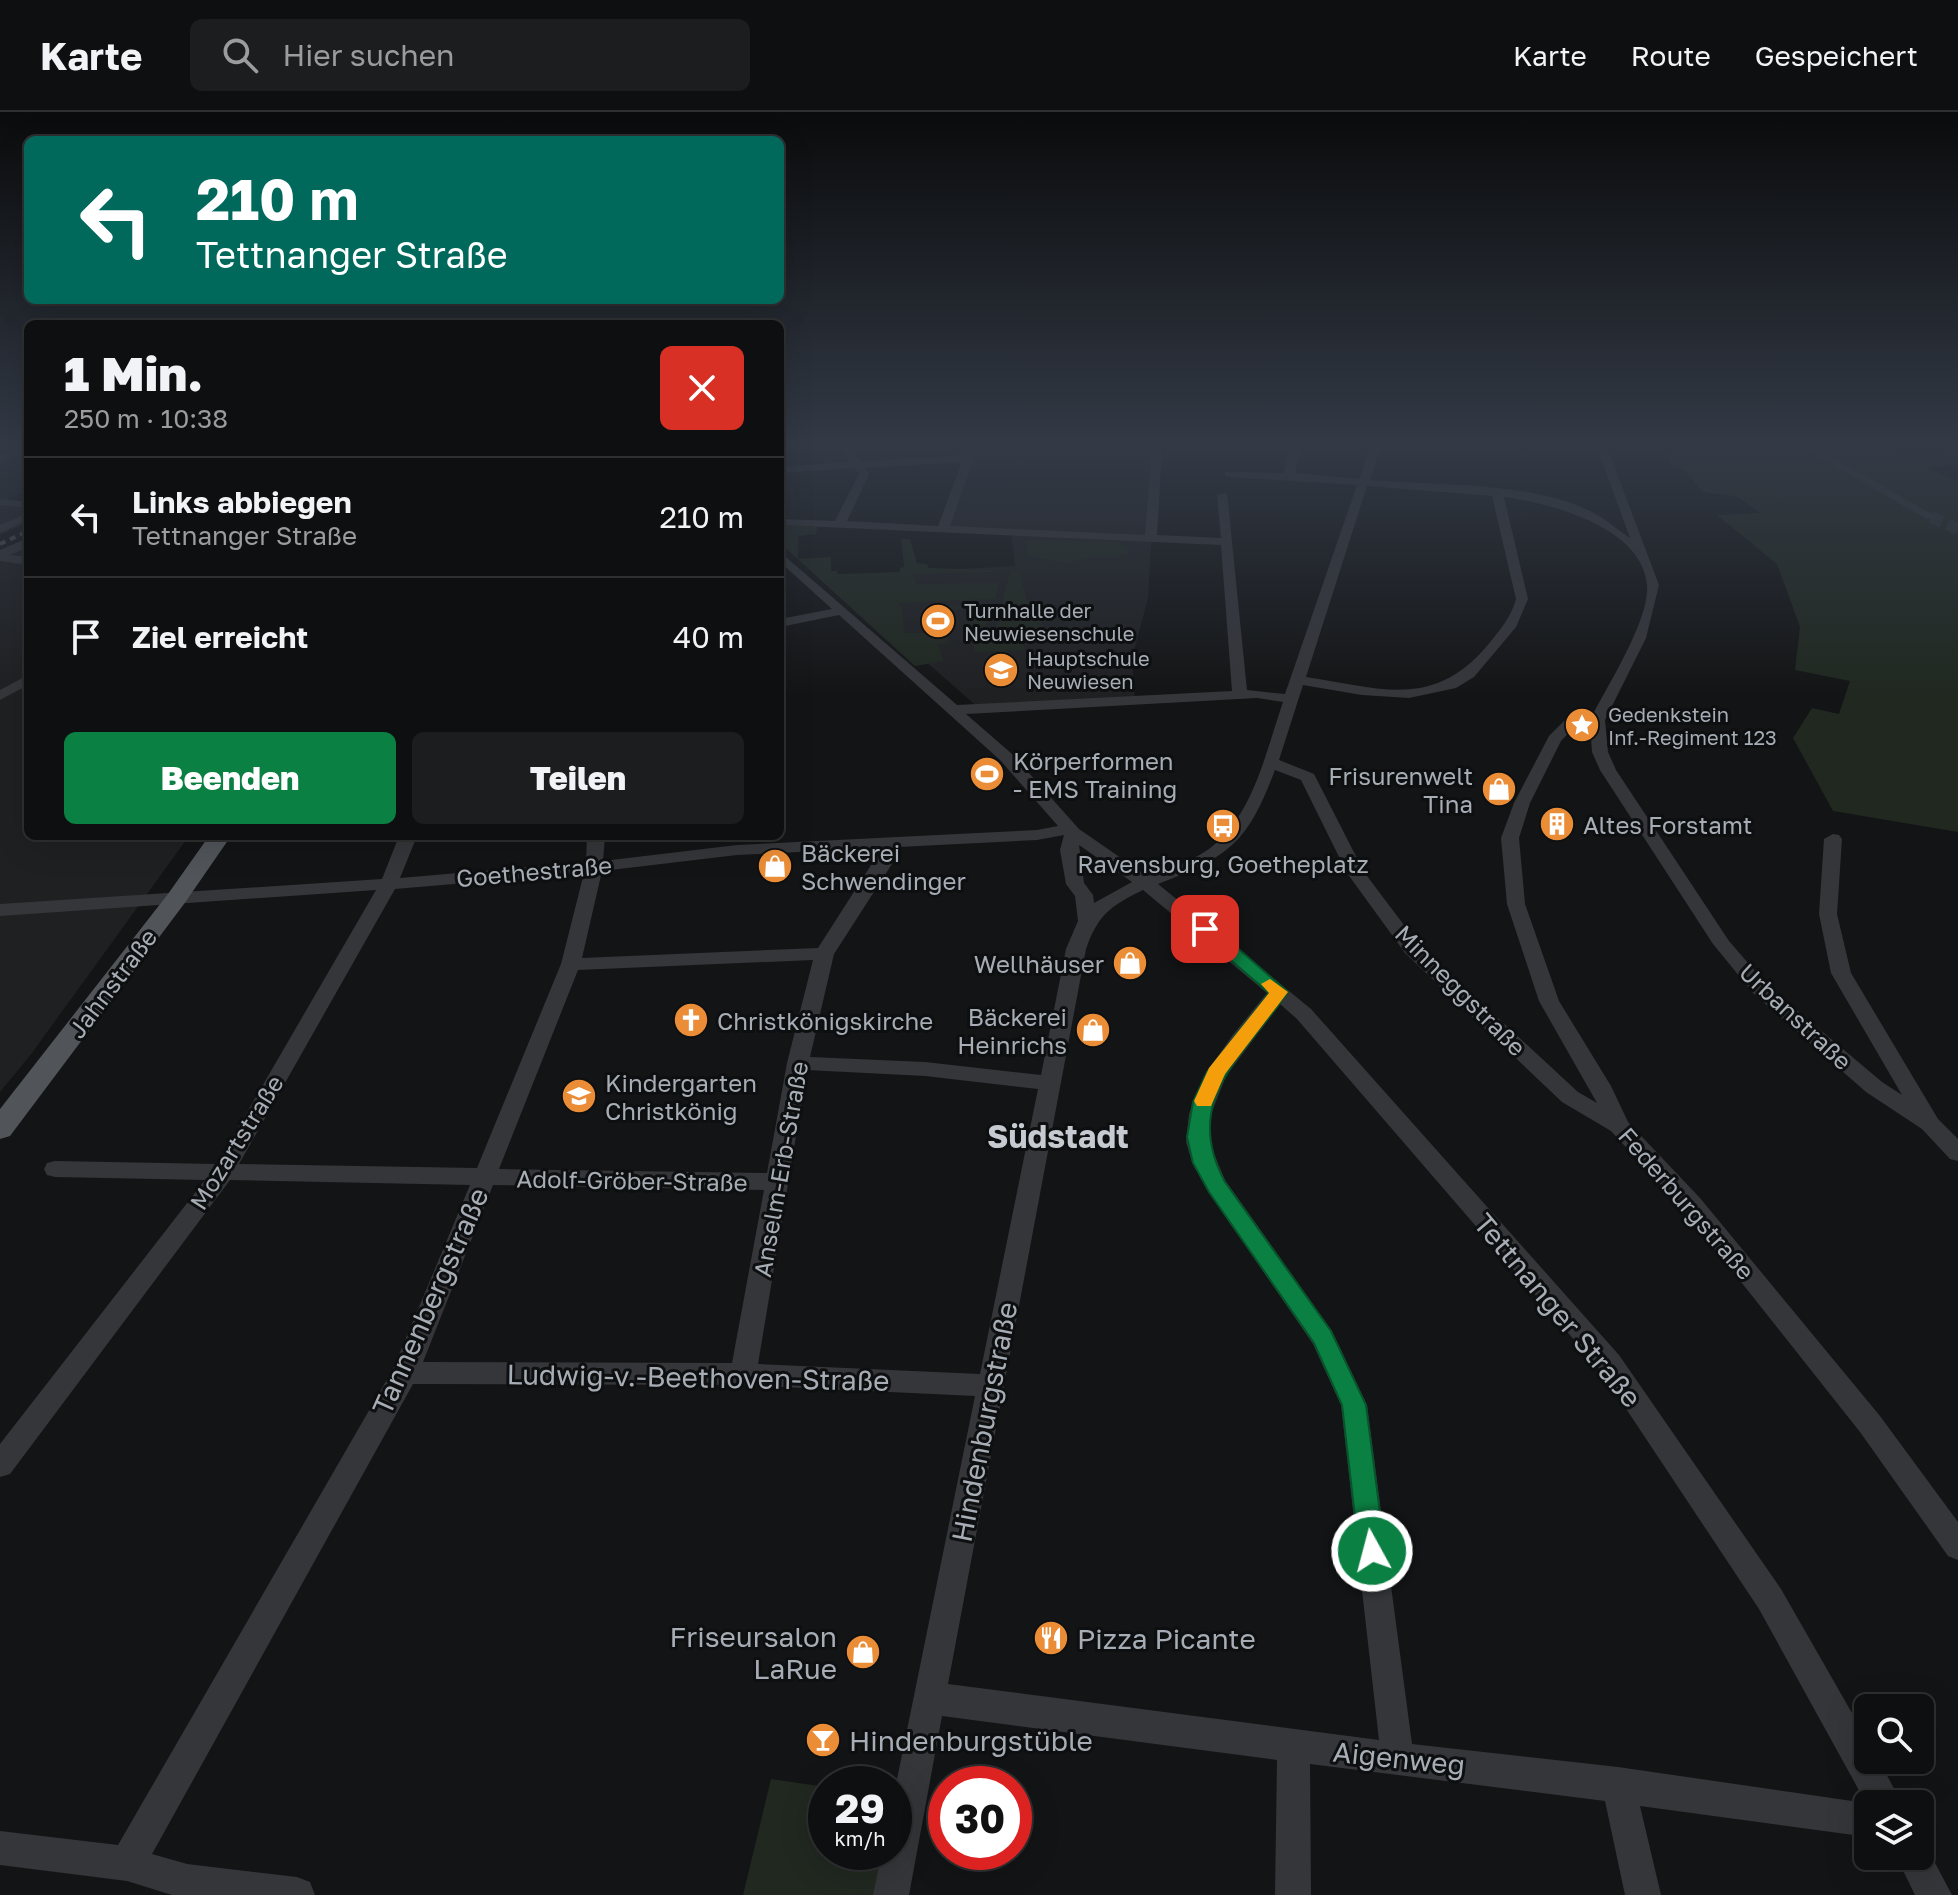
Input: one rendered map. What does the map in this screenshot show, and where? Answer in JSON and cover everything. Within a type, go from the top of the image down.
[{"type":"main road","name":"Jahnstraße","points":[[0,1129],[176,899],[217,840]]},
{"type":"street","points":[[979,530],[1228,542]]},
{"type":"street","points":[[1151,530],[1151,536]]},
{"type":"street","points":[[1227,530],[1240,695]]},
{"type":"street","points":[[1087,921],[1117,898],[1213,855],[1235,835],[1254,802],[1270,762],[1347,530]]},
{"type":"street","points":[[1298,680],[1417,692],[1456,682],[1470,673],[1519,615],[1522,599],[1506,530]]},
{"type":"street","points":[[1613,530],[1641,550]]},
{"type":"street","points":[[1597,720],[1644,629],[1651,606],[1653,585],[1634,530]]},
{"type":"street","points":[[0,556],[24,544]]},
{"type":"street","points":[[0,556],[24,560]]},
{"type":"street","name":"Tettnanger Straße","points":[[784,560],[1006,757],[1071,831],[1147,883],[1304,1014],[1610,1363],[1770,1599],[1877,1790]]},
{"type":"street","points":[[784,622],[841,611]]},
{"type":"street","points":[[0,696],[24,681]]},
{"type":"street","points":[[955,710],[1240,695],[1291,699]]},
{"type":"street","name":"Urbanstraße","points":[[1597,720],[1600,752],[1608,770],[1722,944],[1760,989],[1874,1087],[1930,1124]]},
{"type":"street","name":"Federburgstraße","points":[[1597,720],[1571,722],[1554,739],[1522,803],[1510,838],[1516,904],[1549,1001],[1600,1086],[1619,1126],[1702,1217],[1870,1424],[1958,1546]]},
{"type":"street","name":"Minneggstraße","points":[[1270,762],[1308,777],[1356,873],[1412,949],[1570,1097],[1619,1126]]},
{"type":"street","points":[[1071,831],[1069,850],[1075,884],[1084,895],[1087,921]]},
{"type":"street","name":"Goethestraße","points":[[0,910],[389,884],[594,867],[737,850],[1071,831]]},
{"type":"street","points":[[1833,839],[1828,914],[1841,973],[1930,1124],[1958,1153]]},
{"type":"street","name":"Mozartstraße","points":[[0,1465],[222,1174],[389,884],[406,840]]},
{"type":"street","name":"Tannenbergstraße","points":[[127,1864],[405,1373],[571,964],[594,867],[596,840]]},
{"type":"street","name":"Anselm-Erb-Straße","points":[[743,1374],[798,1063],[824,954],[890,853],[891,840]]},
{"type":"street","name":"Hindenburgstraße","points":[[891,1895],[1049,1083],[1076,949],[1087,921]]},
{"type":"street","points":[[571,964],[824,954]]},
{"type":"street","points":[[1279,992],[1216,1072],[1203,1102],[1197,1137],[1204,1163],[1217,1186],[1323,1338],[1354,1405],[1397,1756]]},
{"type":"street","points":[[798,1063],[925,1069],[1049,1083]]},
{"type":"street","name":"Adolf-Gröber-Straße","points":[[55,1169],[777,1182]]},
{"type":"street","name":"Ludwig-v.-Beethoven-Straße","points":[[405,1373],[743,1374],[991,1386]]},
{"type":"street","name":"Aigenweg","points":[[930,1698],[1294,1746],[1618,1784],[1854,1818]]},
{"type":"street","points":[[1291,1894],[1296,1847],[1294,1746]]},
{"type":"street","points":[[1618,1784],[1643,1895]]},
{"type":"street","points":[[0,1848],[127,1864],[187,1882],[297,1895]]},
{"type":"street","points":[[1921,1870],[1934,1895]]},
{"type":"shaded area","points":[[784,530],[817,530],[816,534],[798,536],[798,559],[831,557],[831,571],[838,574],[900,572],[900,568],[904,567],[901,539],[910,539],[917,563],[926,564],[929,568],[995,572],[913,574],[916,584],[999,583],[995,599],[898,603],[900,606],[989,605],[985,631],[975,631],[971,609],[902,607],[904,633],[950,633],[946,636],[948,643],[938,644],[944,661],[915,666],[784,547]]},
{"type":"shaded area","points":[[970,530],[1152,530],[1148,598],[1132,659],[1135,700],[980,709],[845,591],[905,572],[1015,566],[1011,532]]},
{"type":"shaded area","points":[[1736,530],[1958,530],[1958,832],[1833,811],[1793,738],[1812,708],[1839,714],[1850,681],[1795,670],[1800,627],[1777,564]]},
{"type":"shaded area","points":[[24,540],[24,840],[186,840],[32,1053],[0,1092],[0,550]]},
{"type":"shaded area","points":[[1027,540],[1115,542],[1126,546],[1131,552],[1120,557],[1089,557],[1070,563],[1027,557]]},
{"type":"shaded area","points":[[1010,572],[1019,572],[1028,603],[1038,603],[1044,633],[996,628]]},
{"type":"shaded area","points":[[1022,636],[1025,650],[975,652],[972,638]]},
{"type":"shaded area","points":[[771,1779],[808,1784],[808,1870],[896,1870],[891,1895],[743,1895]]},
{"type":"railway","points":[[0,544],[24,533]]},
{"type":"slow traffic","points":[[1204,1101],[1216,1072],[1279,992],[1270,984]]},
{"type":"place","name":"Turnhalle der Neuwiesenschule","points":[[938,621]]},
{"type":"place","name":"Hauptschule Neuwiesen","points":[[1001,670]]},
{"type":"place","name":"Gedenkstein Inf.-Regiment 123","points":[[1582,725]]},
{"type":"place","name":"Körperformen - EMS Training","points":[[987,774]]},
{"type":"place","name":"Frisurenwelt Tina","points":[[1499,789]]},
{"type":"place","name":"Altes Forstamt","points":[[1557,824]]},
{"type":"place","name":"Ravensburg, Goetheplatz","points":[[1223,826]]},
{"type":"place","name":"Bäckerei Schwendinger","points":[[775,866]]},
{"type":"place","name":"Wellhäuser","points":[[1130,963]]},
{"type":"place","name":"Christkönigskirche","points":[[691,1020]]},
{"type":"place","name":"Bäckerei Heinrichs","points":[[1093,1030]]},
{"type":"place","name":"Kindergarten Christkönig","points":[[579,1096]]},
{"type":"place","name":"Pizza Picante","points":[[1051,1638]]},
{"type":"place","name":"Friseursalon LaRue","points":[[863,1652]]},
{"type":"place","name":"Hindenburgstüble","points":[[823,1740]]},
{"type":"district","name":"Südstadt","points":[[1058,1136]]},
{"type":"route","points":[[1205,929],[1279,992],[1216,1072],[1203,1102],[1197,1137],[1204,1163],[1217,1186],[1323,1338],[1354,1405],[1372,1551]]}]
